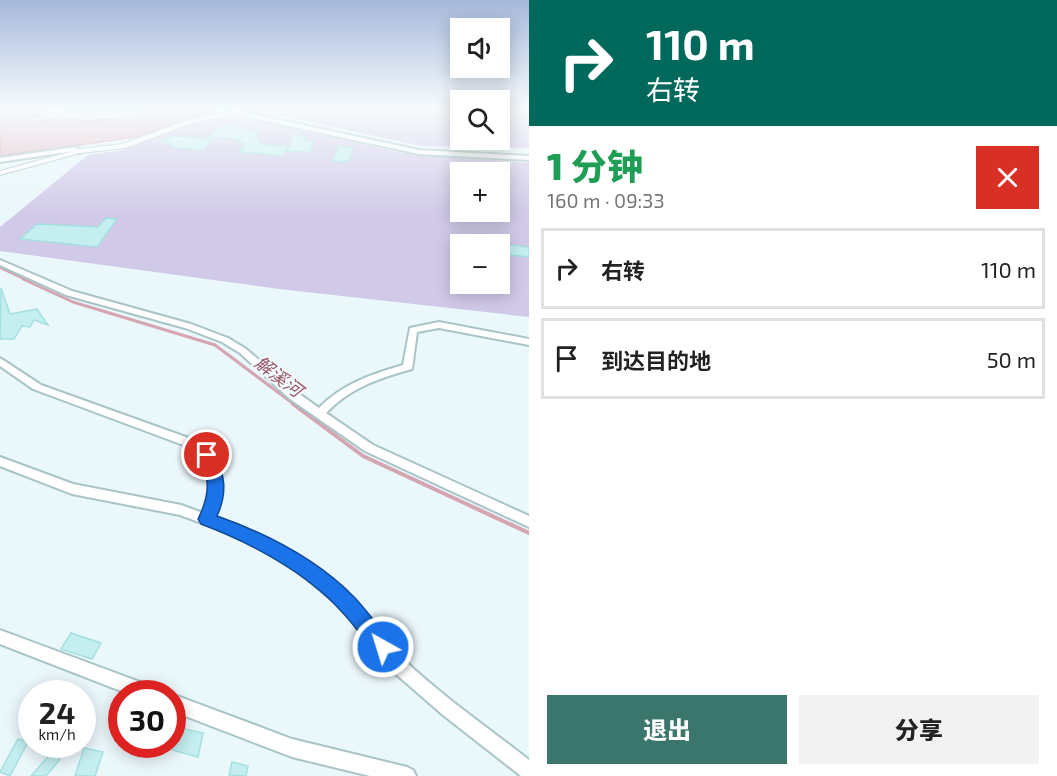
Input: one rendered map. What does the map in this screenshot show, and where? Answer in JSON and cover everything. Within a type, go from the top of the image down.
[{"type":"street","points":[[0,174],[80,151],[125,145]]},
{"type":"street","points":[[381,145],[418,152],[529,158]]},
{"type":"street","points":[[0,160],[75,149],[80,151]]},
{"type":"street","points":[[0,262],[69,293],[188,326],[225,340],[243,351],[294,396],[321,412],[369,447],[529,522]]},
{"type":"street","points":[[321,412],[334,396],[355,384],[408,367],[413,330],[439,325],[529,342]]},
{"type":"street","points":[[0,362],[38,387],[190,443],[207,455],[216,475],[216,499],[207,519]]},
{"type":"street","points":[[0,461],[72,489],[181,510],[237,530],[296,562],[347,603],[395,662],[449,709],[529,771]]},
{"type":"street","points":[[0,637],[114,680]]},
{"type":"street","points":[[186,707],[292,748],[407,776]]},
{"type":"shaded area","points":[[0,145],[77,145],[0,156]]},
{"type":"shaded area","points":[[137,145],[366,145],[402,153],[529,163],[529,317],[279,289],[0,251],[0,227],[88,155],[125,150]]},
{"type":"shaded area","points":[[417,145],[450,145],[421,146]]},
{"type":"shaded area","points":[[510,145],[529,145],[529,148],[510,148]]},
{"type":"building","points":[[170,145],[207,145],[204,150],[176,148]]},
{"type":"building","points":[[244,145],[288,146],[283,156],[239,152]]},
{"type":"building","points":[[290,145],[312,145],[309,152],[287,151]]},
{"type":"building","points":[[339,146],[353,148],[349,162],[333,161]]},
{"type":"building","points":[[106,218],[117,219],[97,247],[20,239],[37,224],[98,227]]},
{"type":"building","points":[[510,245],[529,247],[529,257],[510,255]]},
{"type":"building","points":[[1,288],[10,314],[37,309],[48,325],[34,320],[30,327],[22,326],[14,339],[0,339]]},
{"type":"building","points":[[71,633],[101,643],[92,659],[61,649]]},
{"type":"building","points":[[186,729],[203,733],[198,757],[186,754]]},
{"type":"building","points":[[18,739],[20,758],[10,776],[0,772]]},
{"type":"building","points":[[96,751],[103,752],[95,776],[75,776],[81,758],[96,758]]},
{"type":"building","points":[[47,758],[60,759],[46,776],[31,776]]},
{"type":"building","points":[[232,762],[248,766],[246,776],[229,775]]},
{"type":"waterway","name":"解溪河","points":[[0,268],[26,280]]},
{"type":"waterway","name":"解溪河","points":[[23,279],[73,302],[215,345],[295,405]]},
{"type":"waterway","name":"解溪河","points":[[293,404],[363,456],[529,533]]},
{"type":"route","points":[[207,455],[216,475],[216,499],[207,519],[237,530],[296,562],[347,603],[383,647]]}]
